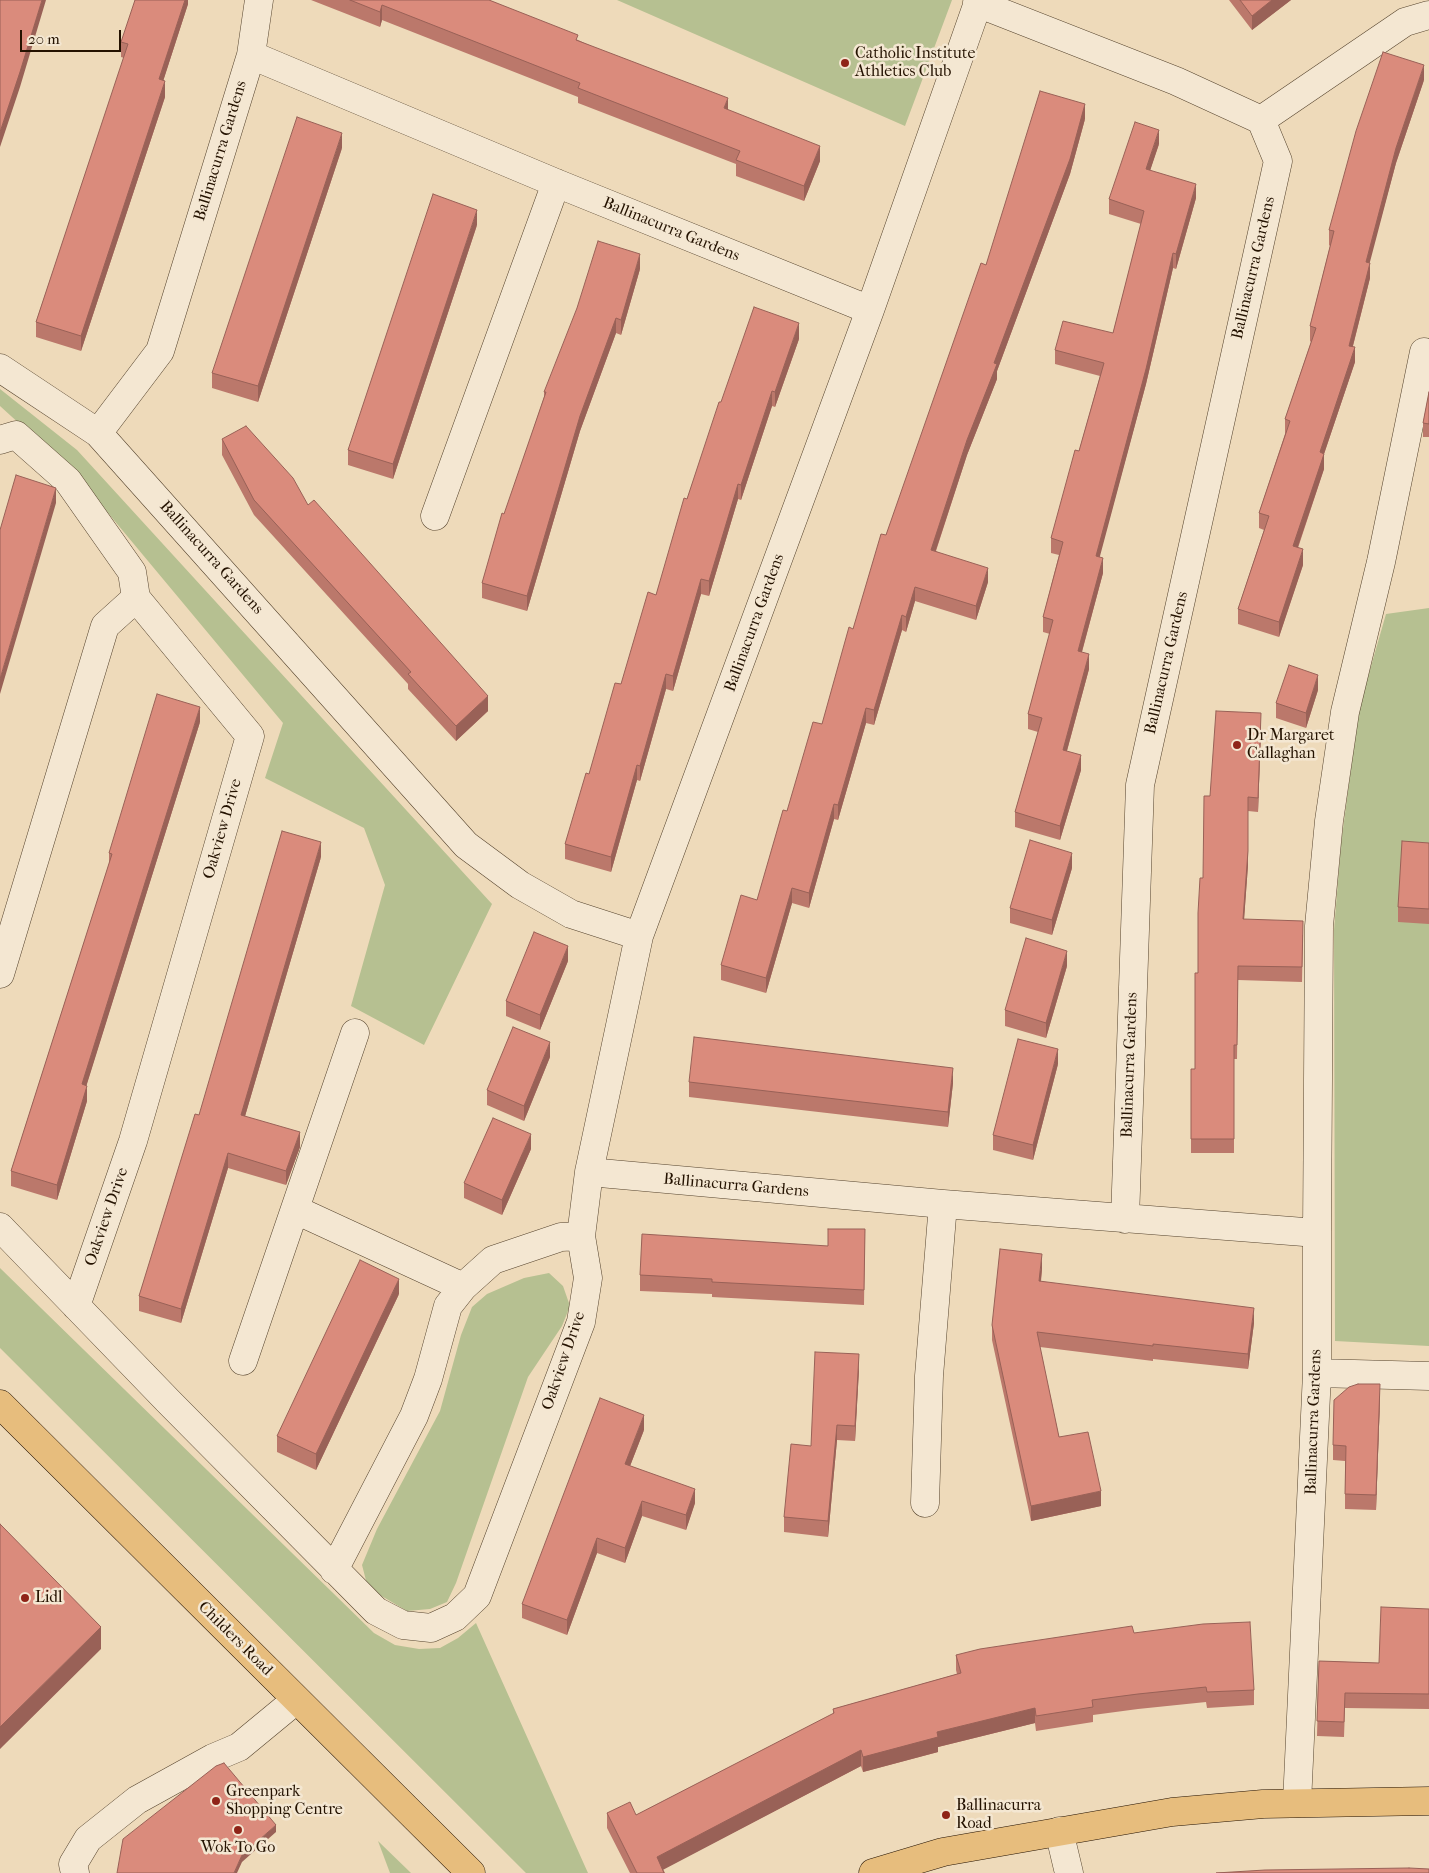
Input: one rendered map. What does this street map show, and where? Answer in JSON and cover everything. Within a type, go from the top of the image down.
[{"type":"main road","name":"Childers Road","points":[[0,1404],[471,1873]]},
{"type":"main road","points":[[872,1873],[943,1852],[1059,1831],[1208,1808],[1296,1803],[1429,1801]]},
{"type":"street","name":"Ballinacurra Gardens","points":[[259,0],[251,55],[160,351],[98,433],[466,845],[520,885],[571,914],[639,936]]},
{"type":"street","name":"Ballinacurra Gardens","points":[[582,1236],[589,1172],[639,936],[870,310],[978,2],[1176,81],[1261,120],[1278,161],[1140,785],[1126,1219]]},
{"type":"street","points":[[1261,120],[1405,22],[1429,15]]},
{"type":"street","name":"Ballinacurra Gardens","points":[[251,55],[556,183],[870,310]]},
{"type":"street","points":[[435,516],[556,183]]},
{"type":"street","points":[[1318,1233],[1318,926],[1329,821],[1345,712],[1381,562],[1424,352]]},
{"type":"street","points":[[0,368],[98,433]]},
{"type":"street","points":[[0,440],[16,435],[68,481],[132,572],[136,598],[105,626],[0,974]]},
{"type":"street","name":"Oakview Drive","points":[[76,1306],[134,1141],[250,736],[136,598]]},
{"type":"street","points":[[243,1360],[296,1210],[355,1033]]},
{"type":"street","name":"Ballinacurra Gardens","points":[[589,1172],[943,1204],[1318,1233],[1317,1373],[1296,1803]]},
{"type":"street","points":[[925,1504],[929,1376],[943,1204]]},
{"type":"street","points":[[296,1210],[463,1287]]},
{"type":"street","name":"Oakview Drive","points":[[0,1227],[334,1570],[376,1610],[402,1625],[431,1628],[455,1617],[477,1596],[581,1322],[588,1278],[582,1236]]},
{"type":"street","points":[[334,1570],[414,1416],[428,1379],[448,1306],[463,1287],[493,1260],[561,1236],[582,1236]]},
{"type":"street","points":[[1317,1373],[1429,1376]]},
{"type":"street","points":[[75,1873],[73,1864],[88,1838],[137,1800],[213,1758],[239,1747],[296,1700]]},
{"type":"street","points":[[1059,1831],[1068,1873]]},
{"type":"green space","name":"Catholic Institute Athletics Club","points":[[617,0],[952,0],[905,126]]},
{"type":"green space","points":[[0,389],[77,450],[492,904],[424,1045],[351,1006],[385,885],[364,828],[265,778],[283,723],[78,477],[0,406]]},
{"type":"green space","points":[[1429,608],[1429,1346],[1335,1341],[1334,930],[1341,844],[1359,708],[1386,614]]},
{"type":"green space","points":[[0,1268],[374,1633],[395,1645],[419,1649],[440,1648],[458,1638],[476,1623],[588,1873],[526,1873],[0,1348]]},
{"type":"green space","points":[[549,1273],[563,1286],[570,1306],[562,1326],[528,1377],[456,1583],[447,1602],[430,1609],[407,1611],[368,1588],[362,1565],[377,1529],[440,1411],[461,1335],[472,1307],[487,1294],[524,1278]]},
{"type":"green space","points":[[378,1841],[411,1873],[390,1873]]},
{"type":"building","points":[[0,0],[42,0],[0,132]]},
{"type":"building","points":[[135,0],[185,0],[159,79],[165,81],[81,336],[36,322],[128,44],[121,42]]},
{"type":"building","points":[[350,0],[489,0],[578,35],[576,40],[728,98],[724,108],[820,146],[804,186],[736,160],[740,151],[578,88],[580,83],[382,5],[380,12]]},
{"type":"building","points":[[1240,0],[1272,0],[1252,16]]},
{"type":"building","points":[[1383,52],[1424,65],[1396,148],[1366,262],[1370,263],[1349,346],[1355,347],[1320,452],[1324,454],[1293,546],[1303,549],[1279,622],[1238,609],[1269,516],[1259,513],[1290,421],[1285,419],[1316,328],[1310,326],[1334,231],[1329,230],[1356,131]]},
{"type":"building","points":[[1040,91],[1085,104],[1070,159],[994,363],[997,364],[967,440],[931,550],[988,568],[976,606],[915,587],[906,617],[902,615],[874,710],[866,708],[838,805],[834,804],[809,893],[792,888],[766,978],[721,965],[741,895],[757,900],[783,810],[787,811],[813,722],[822,724],[849,627],[853,629],[881,534],[886,535],[981,263],[986,265]]},
{"type":"building","points":[[297,117],[342,133],[258,386],[212,373]]},
{"type":"building","points":[[1135,122],[1159,130],[1146,169],[1196,184],[1176,254],[1173,253],[1146,369],[1096,556],[1103,558],[1078,651],[1089,654],[1063,750],[1081,755],[1060,826],[1015,812],[1042,718],[1028,714],[1053,620],[1043,617],[1063,542],[1051,538],[1075,450],[1079,451],[1104,363],[1055,350],[1063,321],[1113,333],[1144,211],[1109,199]]},
{"type":"building","points":[[433,194],[477,210],[393,464],[348,450]]},
{"type":"building","points":[[598,241],[640,254],[621,320],[616,318],[580,416],[527,596],[482,583],[502,513],[504,514],[546,392],[544,392],[577,308]]},
{"type":"building","points":[[754,307],[799,323],[775,392],[772,391],[741,485],[738,484],[709,581],[701,579],[673,676],[666,674],[640,766],[637,765],[611,857],[565,844],[586,773],[589,774],[615,683],[621,684],[648,592],[656,595],[684,498],[687,499],[719,402],[721,402]]},
{"type":"building","points":[[1429,392],[1429,424],[1423,423]]},
{"type":"building","points":[[246,426],[293,478],[308,505],[314,500],[488,696],[456,726],[408,674],[411,672],[254,500],[222,439]]},
{"type":"building","points":[[16,475],[56,488],[0,679],[0,530]]},
{"type":"building","points":[[1289,665],[1318,675],[1306,713],[1276,703]]},
{"type":"building","points":[[157,694],[200,707],[82,1084],[87,1086],[57,1185],[11,1171],[112,854],[109,853]]},
{"type":"building","points":[[1216,711],[1261,713],[1258,798],[1248,797],[1248,851],[1243,919],[1303,921],[1302,967],[1238,966],[1237,1045],[1234,1045],[1234,1139],[1191,1139],[1191,1069],[1195,1069],[1195,973],[1198,973],[1200,878],[1203,878],[1204,796],[1210,796]]},
{"type":"building","points":[[282,831],[321,842],[241,1115],[300,1132],[286,1171],[228,1153],[181,1309],[139,1296],[195,1114],[199,1115]]},
{"type":"building","points":[[1030,840],[1072,853],[1052,920],[1010,908]]},
{"type":"building","points":[[1402,841],[1429,843],[1429,909],[1398,907]]},
{"type":"building","points":[[534,932],[568,946],[540,1015],[506,1001]]},
{"type":"building","points":[[1026,938],[1067,951],[1046,1023],[1005,1010]]},
{"type":"building","points":[[513,1027],[550,1042],[524,1106],[487,1090]]},
{"type":"building","points":[[694,1037],[953,1068],[948,1112],[689,1082]]},
{"type":"building","points":[[1018,1039],[1058,1049],[1033,1145],[993,1135]]},
{"type":"building","points":[[493,1118],[531,1134],[502,1200],[464,1183]]},
{"type":"building","points":[[828,1229],[865,1229],[864,1290],[712,1282],[712,1279],[640,1275],[642,1234],[828,1246]]},
{"type":"building","points":[[1000,1249],[1042,1254],[1039,1281],[1254,1308],[1248,1354],[1153,1344],[1153,1346],[1037,1332],[1059,1437],[1088,1432],[1101,1491],[1031,1506],[992,1325]]},
{"type":"building","points":[[360,1260],[399,1279],[316,1454],[277,1436]]},
{"type":"building","points":[[815,1352],[859,1354],[855,1426],[837,1425],[828,1521],[784,1517],[791,1444],[811,1446]]},
{"type":"building","points":[[1358,1384],[1380,1384],[1376,1495],[1345,1494],[1346,1446],[1333,1445],[1334,1400],[1349,1387]]},
{"type":"building","points":[[600,1398],[644,1415],[625,1464],[695,1489],[686,1515],[642,1501],[625,1548],[597,1538],[567,1620],[522,1604]]},
{"type":"building","name":"Lidl","points":[[0,1524],[101,1627],[0,1727]]},
{"type":"building","points":[[1381,1607],[1429,1609],[1429,1694],[1345,1693],[1344,1722],[1317,1721],[1319,1661],[1379,1663]]},
{"type":"building","points":[[1250,1622],[1254,1690],[1207,1692],[1206,1687],[1138,1694],[1092,1700],[1093,1707],[1036,1716],[1035,1708],[937,1732],[938,1737],[863,1757],[861,1750],[657,1857],[664,1873],[637,1873],[607,1813],[630,1802],[636,1815],[834,1713],[833,1709],[961,1673],[956,1655],[980,1649],[1132,1626],[1134,1633],[1203,1624]]},
{"type":"building","name":"Greenpark Shopping Centre","points":[[224,1763],[276,1825],[242,1855],[234,1873],[117,1873],[123,1839],[216,1766]]},
{"type":"building","points":[[1429,1869],[1429,1873],[1216,1873],[1265,1870]]},
{"type":"place","name":"Catholic Institute Athletics Club","points":[[845,63]]},
{"type":"place","name":"Dr Margaret Callaghan","points":[[1237,745]]},
{"type":"place","name":"Lidl","points":[[25,1598]]},
{"type":"place","name":"Greenpark Shopping Centre","points":[[216,1801]]},
{"type":"place","name":"Ballinacurra Road","points":[[946,1815]]},
{"type":"place","name":"Wok To Go","points":[[238,1830]]}]
